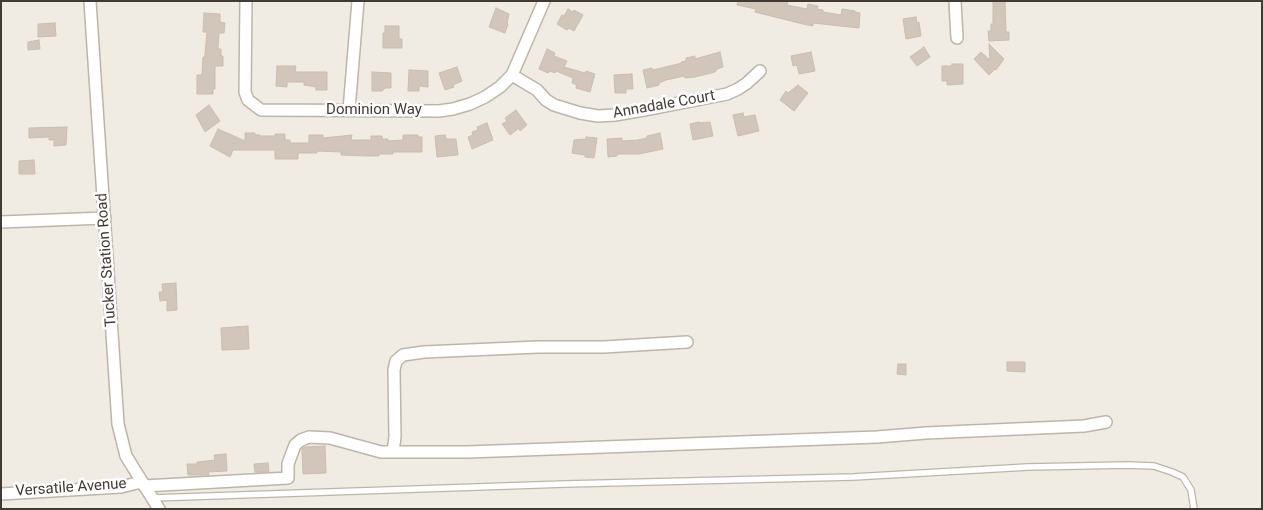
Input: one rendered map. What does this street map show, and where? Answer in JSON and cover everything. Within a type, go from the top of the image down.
[{"type":"street","name":"Tucker Station Road","points":[[90,1],[118,424],[126,456],[158,509]]},
{"type":"street","name":"Dominion Way","points":[[246,1],[245,92],[248,100],[260,110],[439,111],[470,104],[485,97],[512,75],[544,1]]},
{"type":"street","points":[[349,110],[358,1]]},
{"type":"street","points":[[955,1],[957,38]]},
{"type":"street","name":"Annadale Court","points":[[512,75],[537,90],[546,100],[554,105],[580,114],[598,116],[615,115],[726,94],[742,86],[760,71]]},
{"type":"street","points":[[1,222],[104,218]]},
{"type":"street","points":[[687,342],[604,347],[538,347],[424,352],[403,355],[396,361],[394,370],[395,437],[393,452],[468,452],[877,438],[926,433],[1084,426],[1106,422]]},
{"type":"street","name":"Versatile Avenue","points":[[1,494],[143,484],[288,478],[288,464],[294,445],[310,437],[330,438],[381,452],[393,452]]},
{"type":"lane","points":[[152,498],[565,484],[853,477],[1028,467],[1128,465],[1154,466],[1183,477],[1191,490],[1194,509]]},
{"type":"building","points":[[738,1],[788,1],[787,5],[807,9],[808,4],[818,6],[817,9],[823,10],[823,12],[841,15],[842,9],[855,11],[860,13],[859,28],[813,23],[813,26],[803,24],[755,12],[756,9],[737,5]]},
{"type":"building","points":[[993,1],[1005,1],[1006,32],[1009,32],[1009,40],[989,41],[988,31],[991,31],[991,24],[993,24]]},
{"type":"building","points":[[496,8],[509,14],[505,33],[489,27]]},
{"type":"building","points":[[568,9],[583,15],[574,31],[569,28],[567,30],[557,24]]},
{"type":"building","points":[[204,13],[220,14],[220,22],[225,23],[224,33],[219,33],[218,49],[221,49],[223,66],[215,66],[215,89],[213,89],[213,94],[197,94],[197,75],[202,75],[203,57],[205,57],[207,32],[203,32]]},
{"type":"building","points":[[916,17],[917,23],[919,22],[921,36],[906,39],[903,19]]},
{"type":"building","points":[[55,23],[56,36],[38,37],[38,24]]},
{"type":"building","points":[[385,26],[399,26],[399,39],[402,39],[402,48],[383,48]]},
{"type":"building","points":[[39,40],[40,49],[28,50],[28,42]]},
{"type":"building","points":[[989,44],[1004,59],[996,70],[989,75],[974,59],[981,52],[990,60]]},
{"type":"building","points":[[924,47],[930,57],[917,66],[910,57]]},
{"type":"building","points":[[547,49],[555,53],[554,56],[567,61],[564,67],[595,74],[590,92],[576,88],[577,85],[572,83],[573,78],[556,71],[555,73],[550,71],[548,73],[539,69]]},
{"type":"building","points":[[720,52],[723,67],[715,72],[695,77],[685,78],[684,76],[666,80],[659,83],[659,85],[647,88],[643,70],[652,68],[653,70],[682,63],[686,61],[686,58],[695,56],[695,59]]},
{"type":"building","points":[[811,52],[815,71],[799,74],[797,65],[793,66],[791,56]]},
{"type":"building","points":[[952,64],[963,64],[963,84],[947,85],[947,81],[942,81],[942,66],[952,66]]},
{"type":"building","points":[[277,66],[296,66],[295,72],[327,72],[327,90],[316,90],[316,87],[304,85],[304,82],[287,82],[287,87],[276,86]]},
{"type":"building","points":[[457,67],[462,81],[453,85],[454,87],[445,90],[439,73]]},
{"type":"building","points":[[409,70],[428,71],[428,87],[419,86],[419,91],[408,91]]},
{"type":"building","points":[[372,72],[391,73],[391,88],[385,88],[382,91],[372,91]]},
{"type":"building","points":[[632,74],[633,89],[626,89],[626,93],[615,93],[614,75]]},
{"type":"building","points":[[798,85],[808,93],[794,111],[780,100],[786,91],[788,93]]},
{"type":"building","points":[[209,105],[220,121],[205,132],[196,115]]},
{"type":"building","points":[[516,110],[527,125],[520,131],[519,128],[510,135],[502,124],[507,121],[505,118]]},
{"type":"building","points":[[743,113],[744,117],[755,115],[759,131],[738,136],[733,115]]},
{"type":"building","points":[[710,122],[713,136],[693,140],[690,124]]},
{"type":"building","points":[[487,123],[493,140],[472,149],[468,137],[473,135],[472,132],[478,130],[477,127]]},
{"type":"building","points":[[67,127],[66,145],[54,146],[54,140],[49,140],[49,137],[29,138],[29,128]]},
{"type":"building","points":[[218,129],[245,141],[245,133],[255,133],[255,135],[260,136],[285,134],[285,140],[290,140],[290,143],[309,143],[309,135],[323,135],[323,138],[352,135],[351,140],[371,140],[371,136],[382,136],[382,139],[388,139],[388,141],[403,140],[403,135],[418,135],[418,137],[422,137],[422,152],[393,152],[393,154],[368,156],[341,155],[341,152],[317,151],[317,153],[298,153],[298,159],[275,159],[275,150],[233,150],[230,157],[210,146]]},
{"type":"building","points":[[660,133],[663,149],[639,154],[617,154],[617,156],[608,157],[607,139],[622,138],[622,141],[638,140]]},
{"type":"building","points":[[445,135],[446,139],[456,139],[458,155],[437,157],[435,136]]},
{"type":"building","points":[[586,137],[597,138],[594,158],[572,153],[574,140],[586,139]]},
{"type":"building","points":[[34,160],[35,174],[19,174],[19,161]]},
{"type":"building","points":[[176,283],[177,310],[167,311],[167,300],[160,301],[159,292],[163,292],[162,284]]},
{"type":"building","points":[[248,326],[249,349],[222,350],[221,328]]},
{"type":"building","points":[[1007,362],[1025,362],[1025,372],[1007,371]]},
{"type":"building","points":[[898,364],[906,364],[906,375],[897,374]]},
{"type":"building","points":[[325,446],[326,473],[303,474],[302,449],[305,447]]},
{"type":"building","points":[[226,454],[227,471],[208,472],[209,475],[188,475],[187,464],[215,460],[214,455]]},
{"type":"building","points":[[268,463],[269,472],[255,472],[254,464]]}]
